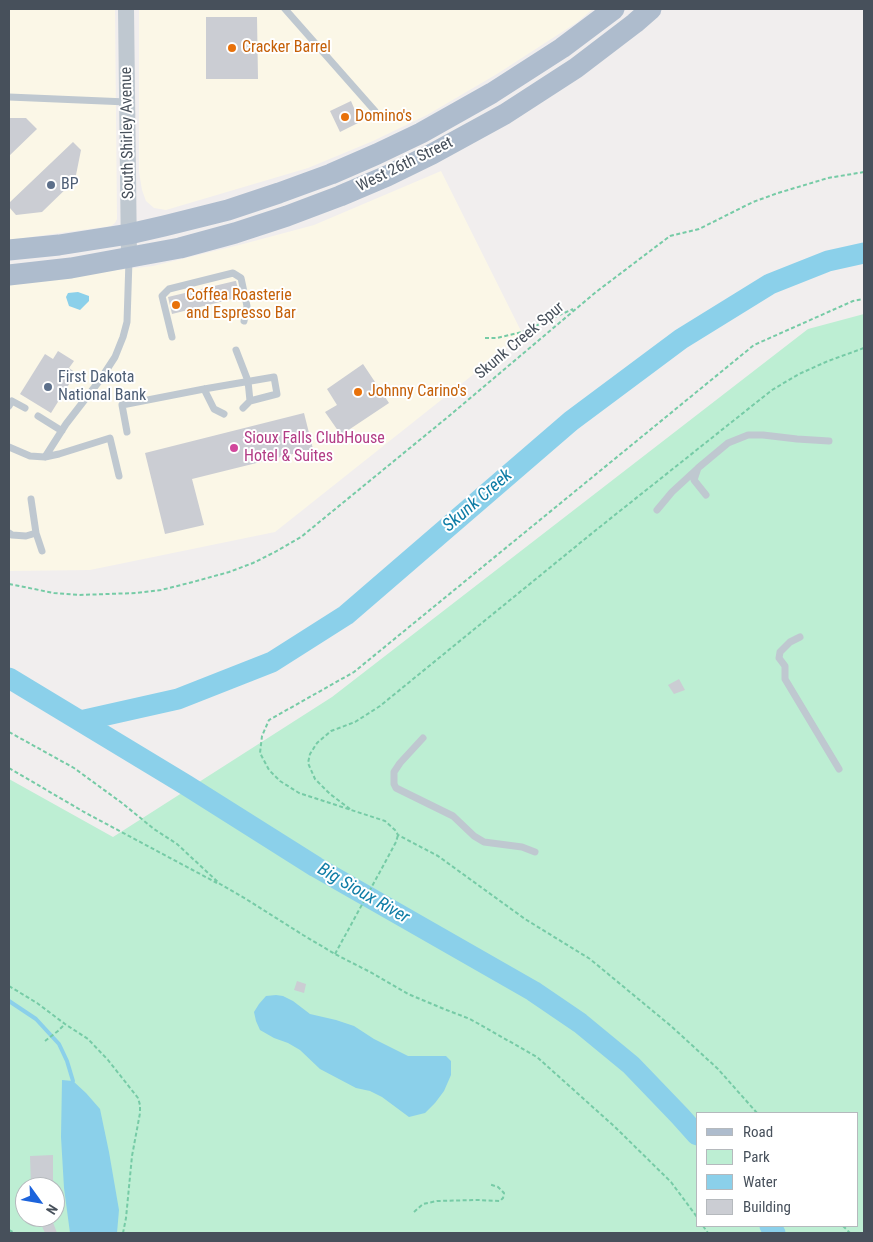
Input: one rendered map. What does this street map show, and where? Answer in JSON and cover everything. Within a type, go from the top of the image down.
[{"type":"main road","name":"West 26th Street","points":[[9,250],[130,234],[228,210],[332,174],[421,133],[492,93],[562,48],[614,9]]},
{"type":"main road","name":"West 26th Street","points":[[9,275],[71,268],[180,248],[287,216],[340,196],[432,154],[505,114],[576,68],[651,9]]},
{"type":"street","name":"South Shirley Avenue","points":[[126,9],[129,257]]},
{"type":"lane","points":[[285,9],[375,111]]},
{"type":"lane","points":[[9,97],[127,102]]},
{"type":"lane","points":[[45,457],[115,357],[127,322],[129,257]]},
{"type":"lane","points":[[172,337],[162,296],[169,289],[233,273],[242,278],[247,306],[244,321]]},
{"type":"lane","points":[[236,350],[248,382],[250,401]]},
{"type":"lane","points":[[127,432],[122,405],[274,377],[277,394],[250,401],[243,408]]},
{"type":"lane","points":[[204,389],[214,409],[224,414]]},
{"type":"lane","points":[[11,403],[25,408]]},
{"type":"lane","points":[[38,416],[62,431]]},
{"type":"lane","points":[[657,510],[672,492],[728,443],[748,435],[762,434],[829,441]]},
{"type":"lane","points":[[9,446],[30,456],[45,457],[110,438],[119,476]]},
{"type":"lane","points":[[698,468],[694,480],[706,495]]},
{"type":"lane","points":[[31,499],[36,532],[42,551]]},
{"type":"lane","points":[[9,533],[26,536],[36,532]]},
{"type":"lane","points":[[800,637],[790,642],[780,652],[779,658],[785,666],[784,679],[839,769]]},
{"type":"lane","points":[[424,738],[394,772],[396,788],[453,816],[474,836],[484,842],[522,847],[536,852]]},
{"type":"path","name":"Skunk Creek Spur","points":[[9,584],[54,593],[79,595],[136,594],[193,582],[253,564],[301,537],[449,416],[577,306],[670,236],[699,229],[746,205],[778,193],[828,178],[864,172]]},
{"type":"path","points":[[756,1112],[718,1069],[671,1026],[590,960],[525,919],[438,856],[398,835],[385,821],[299,793],[280,782],[269,770],[260,753],[262,736],[269,720],[354,672],[754,345],[853,301],[864,299]]},
{"type":"path","points":[[485,338],[497,338],[522,332],[577,306]]},
{"type":"path","points":[[352,810],[330,794],[315,779],[308,763],[310,754],[317,743],[331,731],[354,722],[380,706],[772,390],[799,374],[864,348]]},
{"type":"path","points":[[9,732],[74,768],[122,802],[154,829],[176,844],[220,884]]},
{"type":"path","points":[[9,768],[84,812],[220,884],[335,954],[408,994],[470,1019],[537,1057],[615,1127],[671,1182],[696,1217]]},
{"type":"path","points":[[335,954],[396,842],[398,835]]},
{"type":"path","points":[[9,986],[88,1039],[108,1060],[138,1098],[140,1105],[123,1233]]},
{"type":"path","points":[[45,1041],[58,1032],[65,1024]]},
{"type":"path","points":[[414,1212],[423,1204],[437,1202],[500,1201],[504,1193],[489,1184]]},
{"type":"path","points":[[9,1230],[15,1233]]},
{"type":"shaded area","points":[[9,9],[115,9],[117,219],[111,226],[9,240]]},
{"type":"shaded area","points":[[139,9],[593,9],[576,23],[497,74],[427,115],[373,141],[308,168],[166,210],[154,208],[146,201],[139,172]]},
{"type":"shaded area","points":[[441,171],[523,335],[275,532],[90,570],[9,571],[9,282],[153,266],[243,244],[314,225]]},
{"type":"green space","points":[[864,314],[864,1233],[9,1233],[9,779],[113,837],[332,697],[808,329]]},
{"type":"water","points":[[78,292],[89,296],[89,301],[80,310],[69,306],[66,297],[68,293]]},
{"type":"water","points":[[276,995],[293,1001],[310,1014],[354,1026],[374,1039],[408,1056],[446,1056],[451,1061],[451,1075],[444,1091],[425,1113],[409,1117],[382,1097],[370,1091],[356,1088],[320,1069],[300,1050],[260,1030],[254,1012],[266,996]]},
{"type":"water","points":[[62,1080],[73,1081],[100,1109],[119,1210],[117,1233],[70,1233],[61,1137]]},
{"type":"building","name":"Cracker Barrel","points":[[206,17],[257,17],[258,79],[206,79]]},
{"type":"building","points":[[351,101],[360,122],[340,132],[330,111]]},
{"type":"building","points":[[9,118],[26,118],[37,129],[9,156]]},
{"type":"building","points":[[73,142],[81,150],[75,180],[42,212],[16,215],[9,207],[9,203]]},
{"type":"building","points":[[236,281],[240,297],[172,314],[168,297]]},
{"type":"building","points":[[58,351],[74,361],[69,368],[76,373],[51,413],[20,394],[45,354],[53,359]]},
{"type":"building","points":[[363,364],[389,403],[341,435],[325,412],[337,405],[327,389]]},
{"type":"building","points":[[304,413],[313,449],[192,479],[204,525],[165,534],[145,453]]},
{"type":"building","points":[[679,679],[685,690],[674,694],[668,685]]},
{"type":"building","points":[[297,981],[306,984],[304,993],[294,990]]},
{"type":"building","points":[[53,1155],[53,1177],[31,1177],[30,1156]]},
{"type":"building","points":[[42,1227],[55,1227],[57,1233],[45,1233]]},
{"type":"waterway","name":"Skunk Creek","points":[[80,721],[178,699],[272,662],[346,615],[571,421],[681,339],[770,284],[828,261],[864,253]]},
{"type":"waterway","name":"Big Sioux River","points":[[9,678],[186,785],[316,867],[533,991],[580,1023],[631,1065],[696,1134]]},
{"type":"waterway","points":[[9,1001],[36,1019],[59,1044],[73,1081]]},
{"type":"waterway","name":"Big Sioux River","points":[[771,1227],[775,1233]]},
{"type":"place","name":"Cracker Barrel","points":[[232,48]]},
{"type":"place","name":"Domino's","points":[[345,117]]},
{"type":"place","name":"BP","points":[[51,185]]},
{"type":"place","name":"Coffea Roasterie and Espresso Bar","points":[[176,305]]},
{"type":"place","name":"First Dakota National Bank","points":[[48,387]]},
{"type":"place","name":"Johnny Carino's","points":[[358,392]]},
{"type":"place","name":"Sioux Falls ClubHouse Hotel & Suites","points":[[234,448]]}]
